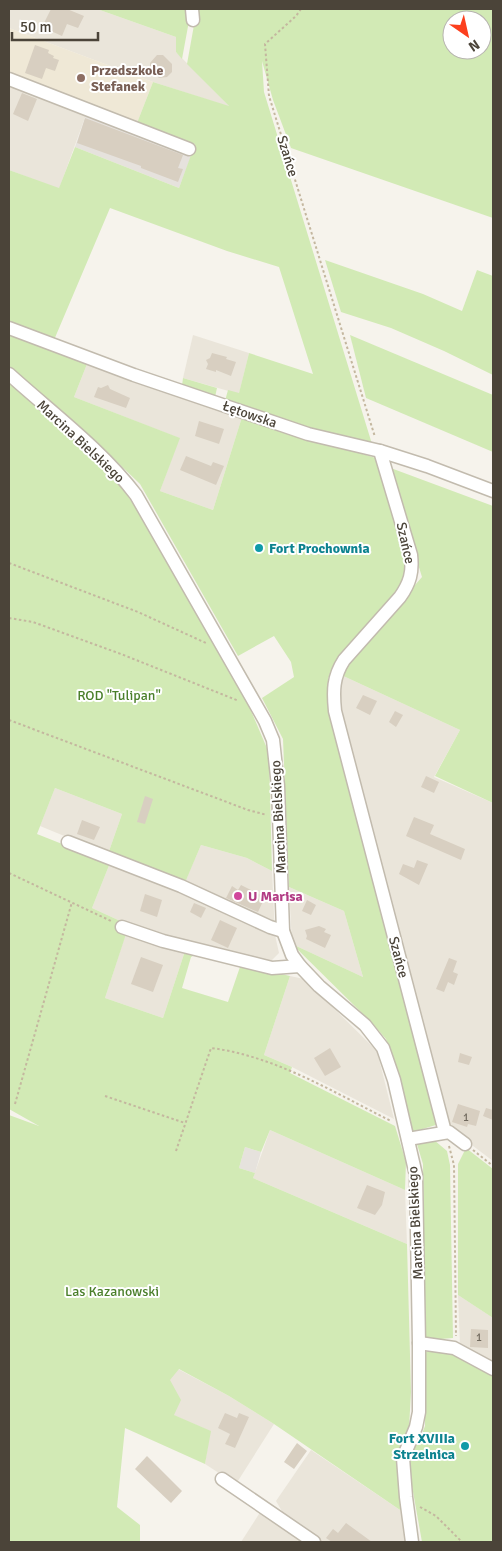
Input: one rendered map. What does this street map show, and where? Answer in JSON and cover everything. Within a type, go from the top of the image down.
[{"type":"street","points":[[9,79],[189,149]]},
{"type":"street","name":"Łętowska","points":[[9,328],[134,375],[308,434],[380,451],[427,466],[493,491]]},
{"type":"street","name":"Marcina Bielskiego","points":[[9,374],[95,451],[124,480],[147,514],[254,701],[273,740],[278,786],[283,931],[292,955],[300,966],[365,1025],[383,1048],[394,1080],[416,1175],[419,1343],[418,1412],[416,1427],[403,1458],[412,1542]]},
{"type":"street","name":"Szańce","points":[[380,451],[411,555],[411,577],[400,596],[338,669],[333,690],[335,711],[445,1132]]},
{"type":"street","points":[[68,842],[180,886],[270,927],[283,931]]},
{"type":"street","points":[[122,926],[163,941],[272,968],[300,966]]},
{"type":"street","points":[[408,1139],[449,1132],[465,1144]]},
{"type":"street","points":[[419,1343],[456,1349],[493,1369]]},
{"type":"street","points":[[222,1479],[314,1542]]},
{"type":"path","name":"Szańce","points":[[301,9],[296,16],[265,44],[269,96],[380,451]]},
{"type":"path","points":[[9,564],[138,612],[207,644],[218,639]]},
{"type":"path","points":[[9,618],[32,622],[50,628],[244,703],[254,701]]},
{"type":"path","points":[[9,720],[248,810],[278,818]]},
{"type":"path","points":[[9,873],[122,926]]},
{"type":"path","points":[[15,1104],[72,902]]},
{"type":"path","points":[[176,1152],[211,1048],[229,1050],[288,1069],[394,1122],[405,1125]]},
{"type":"path","points":[[105,1096],[185,1123]]},
{"type":"path","points":[[445,1132],[454,1165],[456,1349]]},
{"type":"path","points":[[465,1144],[493,1166]]},
{"type":"path","points":[[408,1508],[421,1507],[436,1516],[462,1542]]},
{"type":"shaded area","points":[[9,9],[97,9],[176,37],[176,52],[230,107],[153,82],[9,28]]},
{"type":"shaded area","name":"Przedszkole Stefanek","points":[[9,28],[153,82],[137,123],[9,75]]},
{"type":"shaded area","points":[[9,82],[87,112],[59,189],[9,170]]},
{"type":"shaded area","points":[[87,112],[193,151],[179,188],[75,147]]},
{"type":"shaded area","points":[[193,335],[249,353],[239,394],[183,378]]},
{"type":"shaded area","points":[[87,364],[242,417],[213,510],[160,491],[179,438],[74,397]]},
{"type":"shaded area","points":[[339,674],[460,730],[434,777],[493,803],[493,1161],[448,1127],[338,711]]},
{"type":"shaded area","points":[[55,788],[122,814],[108,854],[40,826]]},
{"type":"shaded area","points":[[201,845],[247,858],[272,871],[275,935],[279,953],[269,963],[196,946],[129,925],[92,908],[110,863],[181,891]]},
{"type":"shaded area","points":[[289,887],[344,911],[363,977],[292,944]]},
{"type":"shaded area","points":[[126,933],[185,951],[163,1018],[105,998]]},
{"type":"shaded area","points":[[290,976],[304,979],[377,1051],[394,1119],[292,1067],[264,1055]]},
{"type":"shaded area","points":[[270,1130],[405,1190],[407,1244],[253,1178]]},
{"type":"shaded area","points":[[245,1147],[261,1152],[255,1173],[239,1168]]},
{"type":"shaded area","points":[[458,1295],[493,1318],[493,1364],[460,1345]]},
{"type":"shaded area","points":[[178,1369],[229,1396],[274,1424],[236,1484],[205,1464],[210,1431],[173,1415],[169,1380]]},
{"type":"shaded area","points":[[311,1450],[403,1512],[406,1542],[321,1542],[286,1518],[276,1501]]},
{"type":"shaded area","points":[[261,1511],[304,1542],[241,1542]]},
{"type":"green space","points":[[97,9],[188,9],[189,21],[182,59],[176,52],[176,37]]},
{"type":"green space","points":[[193,9],[493,9],[493,218],[291,148],[273,100],[262,61],[264,92],[372,444],[332,436],[225,401],[228,390],[239,393],[249,353],[313,374],[279,267],[227,251],[110,208],[54,340],[9,321],[9,170],[59,188],[75,147],[179,188],[195,144],[137,123],[153,82],[229,106],[187,64],[194,25]]},
{"type":"green space","points":[[325,260],[423,294],[462,311],[477,270],[493,276],[493,375],[391,328],[341,312]]},
{"type":"green space","points":[[9,334],[87,364],[74,397],[180,438],[160,491],[213,510],[242,417],[379,459],[409,568],[402,587],[333,666],[328,679],[327,703],[439,1124],[413,1132],[386,1039],[292,944],[363,977],[344,911],[289,887],[283,739],[262,698],[294,677],[291,662],[274,636],[238,656],[140,484],[85,431],[42,400],[9,368]]},
{"type":"green space","points":[[350,335],[493,395],[493,452],[366,398]]},
{"type":"green space","points":[[183,378],[217,388],[215,397],[182,386]]},
{"type":"green space","points":[[9,382],[84,448],[121,486],[142,517],[237,678],[269,753],[272,871],[247,858],[201,845],[184,885],[108,854],[122,814],[55,788],[37,834],[110,863],[92,908],[129,925],[105,998],[163,1018],[185,951],[197,954],[191,957],[182,988],[228,1002],[241,964],[290,976],[264,1055],[292,1067],[290,1073],[395,1126],[406,1162],[405,1190],[270,1130],[261,1152],[245,1147],[239,1168],[255,1173],[253,1178],[407,1244],[411,1392],[409,1428],[400,1444],[403,1512],[274,1424],[229,1396],[179,1369],[170,1380],[181,1400],[174,1415],[211,1431],[205,1464],[125,1428],[117,1507],[140,1525],[140,1542],[9,1542],[9,1115],[39,1126],[9,1109]]},
{"type":"green space","points":[[388,467],[493,506],[493,803],[435,776],[460,730],[339,674],[422,577]]},
{"type":"green space","points":[[434,1140],[447,1151],[450,1165],[453,1338],[429,1340],[425,1338],[423,1164],[417,1144]]},
{"type":"green space","points":[[466,1148],[493,1169],[493,1318],[458,1295],[458,1164]]},
{"type":"green space","points":[[449,1349],[493,1373],[493,1542],[422,1542],[407,1458],[420,1439],[425,1426],[425,1353],[430,1350]]},
{"type":"building","points":[[51,9],[67,9],[84,16],[78,28],[67,24],[62,36],[42,27]]},
{"type":"building","points":[[35,45],[49,50],[48,53],[54,56],[53,58],[59,60],[55,71],[46,68],[42,79],[25,73]]},
{"type":"building","points":[[157,55],[163,55],[172,64],[172,72],[167,77],[159,78],[150,69],[150,63]]},
{"type":"building","points":[[22,93],[37,99],[28,121],[13,114]]},
{"type":"building","points":[[85,118],[183,155],[178,168],[183,169],[178,182],[141,168],[141,166],[77,143]]},
{"type":"building","points":[[212,353],[227,357],[226,359],[236,362],[231,376],[216,370],[216,372],[206,369],[208,364],[206,360],[210,358]]},
{"type":"building","points":[[108,385],[110,389],[130,398],[126,408],[94,397],[98,387],[101,388]]},
{"type":"building","points":[[199,421],[224,429],[219,444],[195,436]]},
{"type":"building","points":[[186,456],[211,466],[213,462],[224,466],[216,485],[180,470]]},
{"type":"building","points":[[363,695],[377,701],[370,715],[356,708]]},
{"type":"building","points":[[395,711],[403,715],[396,727],[389,722]]},
{"type":"building","points":[[426,776],[439,782],[434,793],[421,787]]},
{"type":"building","points":[[145,796],[153,799],[145,824],[137,822]]},
{"type":"building","points":[[414,817],[434,825],[430,834],[465,849],[461,860],[406,836]]},
{"type":"building","points":[[82,820],[100,827],[94,840],[77,834]]},
{"type":"building","points":[[417,860],[428,864],[419,885],[399,874],[403,864],[414,868]]},
{"type":"building","points":[[241,885],[265,897],[258,912],[226,898],[232,886],[238,890]]},
{"type":"building","points":[[145,894],[162,900],[157,917],[140,911]]},
{"type":"building","points":[[307,900],[316,905],[311,915],[302,911]]},
{"type":"building","points":[[194,903],[206,908],[201,918],[190,912]]},
{"type":"building","points":[[220,920],[237,928],[228,948],[211,940]]},
{"type":"building","points":[[319,926],[326,929],[324,932],[331,935],[325,948],[306,939],[305,930]]},
{"type":"building","points":[[141,957],[163,965],[153,992],[131,984]]},
{"type":"building","points":[[449,958],[457,961],[453,972],[458,974],[454,985],[448,982],[444,992],[436,989]]},
{"type":"building","points":[[330,1048],[341,1067],[325,1076],[314,1058]]},
{"type":"building","points":[[460,1053],[472,1057],[469,1065],[458,1062]]},
{"type":"building","points":[[458,1104],[480,1111],[476,1126],[468,1124],[467,1127],[452,1122]]},
{"type":"building","points":[[486,1108],[493,1110],[493,1120],[483,1116]]},
{"type":"building","points":[[367,1185],[385,1192],[382,1205],[375,1215],[357,1208]]},
{"type":"building","points":[[471,1329],[488,1330],[488,1348],[470,1347]]},
{"type":"building","points":[[225,1413],[237,1418],[239,1413],[249,1417],[235,1448],[225,1444],[230,1434],[218,1428]]},
{"type":"building","points":[[297,1443],[307,1451],[294,1469],[284,1462]]},
{"type":"building","points":[[147,1456],[182,1491],[171,1503],[135,1469]]},
{"type":"building","points":[[346,1523],[372,1542],[332,1542],[326,1538],[333,1529],[338,1533]]},
{"type":"place","name":"Przedszkole Stefanek","points":[[81,78]]},
{"type":"place","name":"Fort Prochownia","points":[[259,548]]},
{"type":"place","name":"U Marisa","points":[[238,896]]},
{"type":"place","name":"Fort XVIIIa Strzelnica","points":[[465,1446]]},
{"type":"park label","name":"ROD \"Tulipan\"","points":[[119,695]]},
{"type":"park label","name":"Las Kazanowski","points":[[112,1291]]}]
